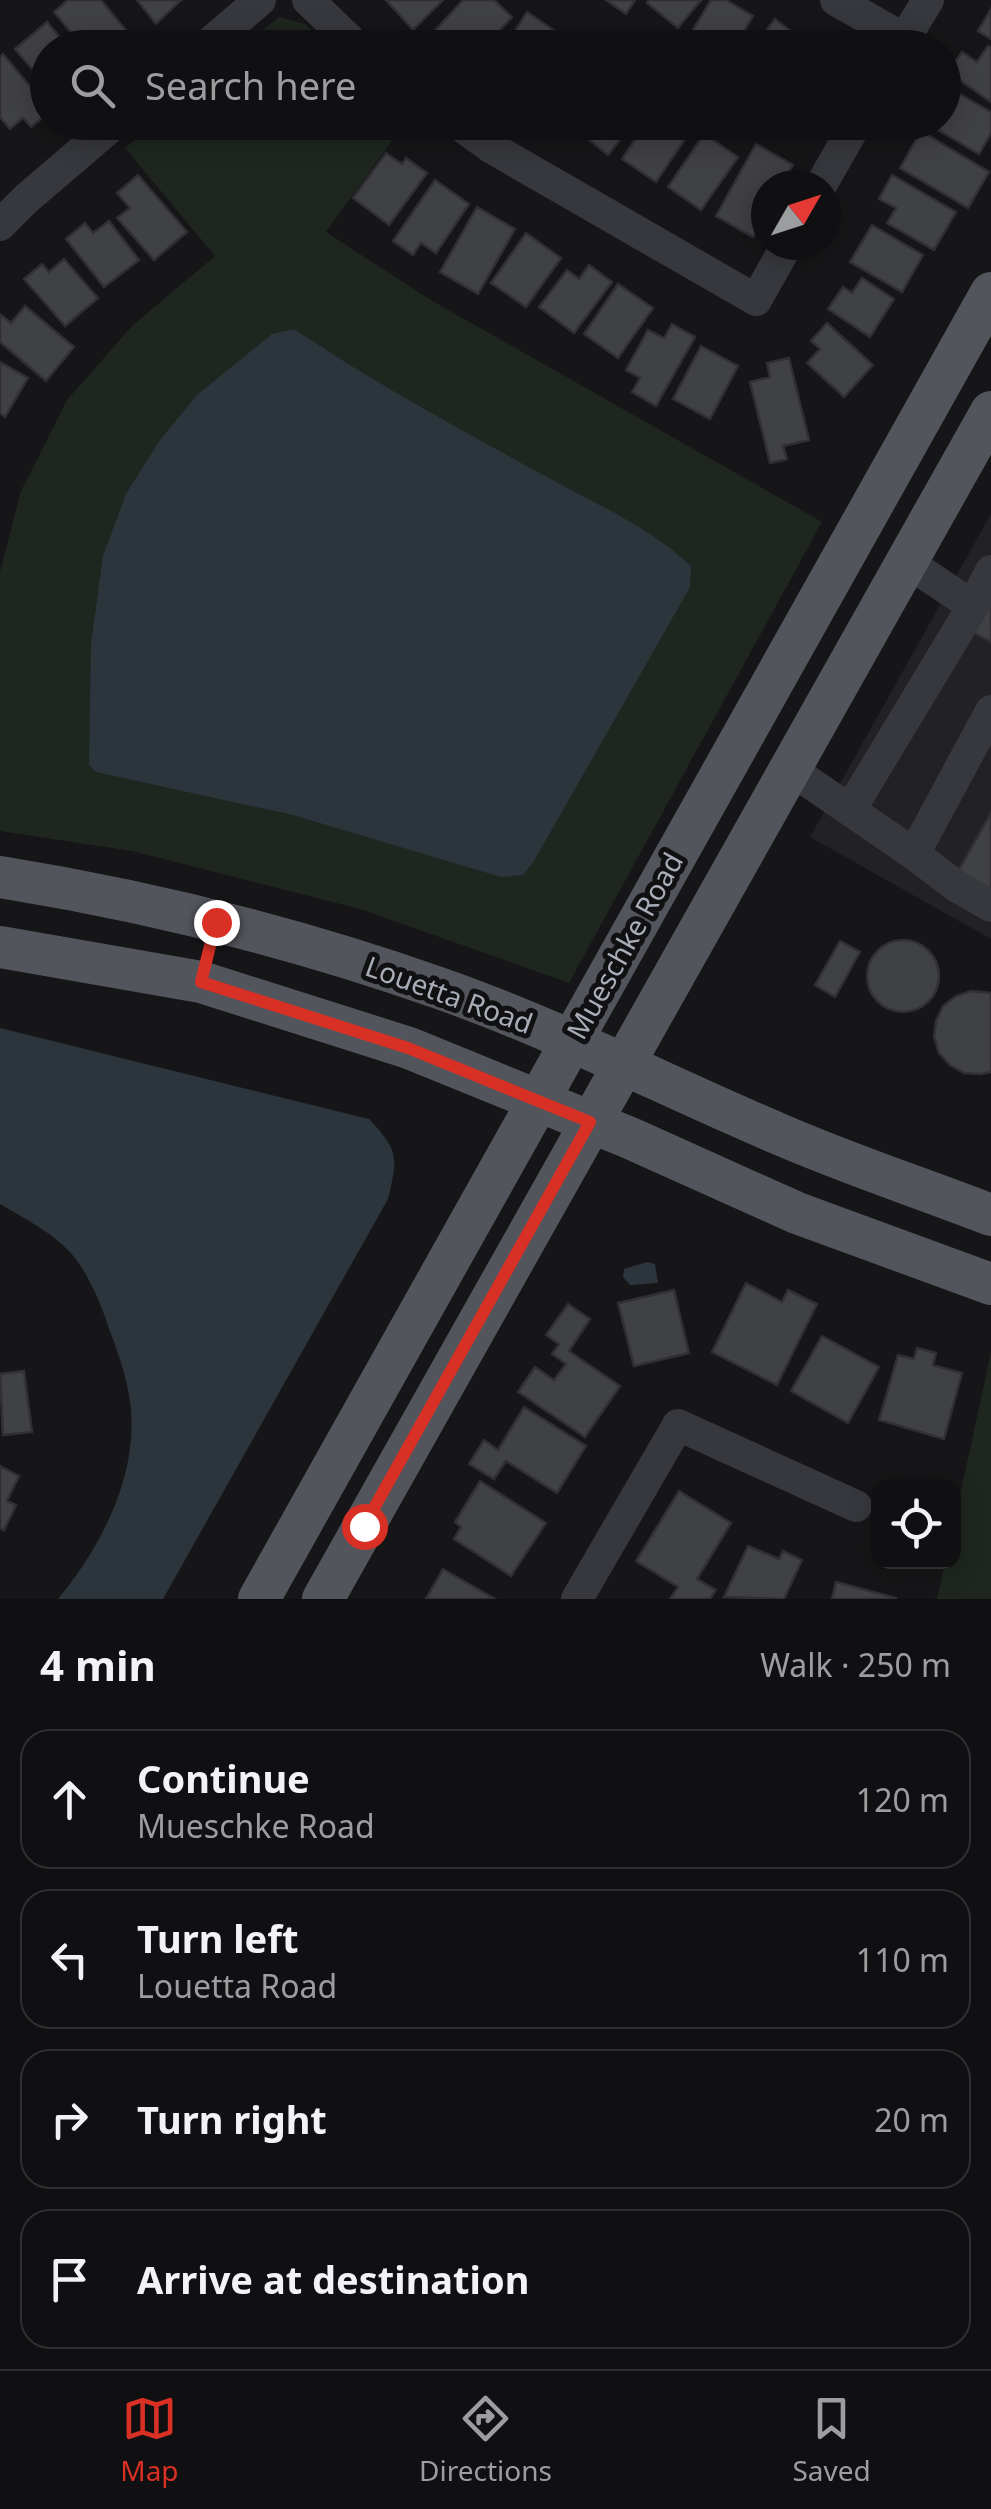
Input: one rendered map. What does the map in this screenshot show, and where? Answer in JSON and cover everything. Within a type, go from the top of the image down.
[{"type":"main road","name":"Mueschke Road","points":[[259,1599],[991,293]]},
{"type":"main road","name":"Mueschke Road","points":[[323,1599],[991,412]]},
{"type":"main road","points":[[855,536],[907,562]]},
{"type":"main road","name":"Louetta Road","points":[[0,877],[99,893],[288,939],[440,988],[572,1041],[781,1135],[991,1215]]},
{"type":"main road","points":[[201,982],[216,922]]},
{"type":"main road","points":[[0,947],[201,982],[408,1048],[797,1213],[991,1284]]},
{"type":"street","points":[[225,30],[260,0]]},
{"type":"street","points":[[308,0],[339,30]]},
{"type":"street","points":[[836,0],[882,30]]},
{"type":"street","points":[[910,30],[928,0]]},
{"type":"street","points":[[0,225],[95,140]]},
{"type":"street","points":[[481,140],[756,300],[779,260]]},
{"type":"street","points":[[830,170],[847,140]]},
{"type":"street","points":[[907,562],[973,606]]},
{"type":"street","points":[[850,810],[991,571]]},
{"type":"street","points":[[914,854],[991,712]]},
{"type":"street","points":[[790,769],[956,886],[991,906]]},
{"type":"street","points":[[578,1599],[678,1425],[856,1506]]},
{"type":"shaded area","points":[[279,17],[305,24],[311,30],[263,30]]},
{"type":"shaded area","points":[[134,140],[393,140],[326,232],[429,299],[822,522],[569,983],[360,909],[132,851],[0,831],[0,572],[21,491],[67,400],[132,326],[215,256],[125,148]]},
{"type":"shaded area","points":[[294,329],[419,406],[641,528],[691,566],[690,587],[523,875],[501,877],[293,815],[96,772],[89,765],[91,644],[103,556],[126,494],[160,440],[197,395],[272,334]]},
{"type":"shaded area","points":[[991,514],[991,939],[810,837]]},
{"type":"shaded area","points":[[0,1028],[369,1119],[394,1155],[388,1199],[163,1599],[58,1599],[89,1556],[114,1507],[129,1454],[130,1401],[104,1314],[81,1267],[50,1234],[0,1204]]},
{"type":"shaded area","points":[[647,1262],[655,1264],[658,1283],[630,1285],[623,1277],[624,1269]]},
{"type":"shaded area","points":[[991,1352],[991,1599],[937,1599],[943,1569],[961,1569],[961,1491]]},
{"type":"building","points":[[68,0],[101,0],[126,30],[69,30],[54,12]]},
{"type":"building","points":[[137,0],[181,0],[156,24]]},
{"type":"building","points":[[386,0],[443,0],[413,30]]},
{"type":"building","points":[[463,0],[494,0],[512,17],[500,30],[435,30]]},
{"type":"building","points":[[606,0],[635,0],[626,14]]},
{"type":"building","points":[[701,0],[678,28],[647,3]]},
{"type":"building","points":[[711,0],[726,0],[753,16],[745,30],[693,30]]},
{"type":"building","points":[[991,9],[991,39],[978,31]]},
{"type":"building","points":[[527,12],[554,30],[516,30]]},
{"type":"building","points":[[775,19],[789,30],[767,30]]},
{"type":"building","points":[[47,22],[54,30],[38,30]]},
{"type":"building","points":[[30,36],[30,67],[15,49]]},
{"type":"building","points":[[988,46],[991,48],[991,102],[961,81],[962,52],[977,62]]},
{"type":"building","points":[[3,54],[30,86],[30,126],[23,118],[10,129],[0,117]]},
{"type":"building","points":[[961,95],[991,112],[991,133],[979,154],[955,140],[961,140]]},
{"type":"building","points":[[590,140],[620,140],[608,155]]},
{"type":"building","points":[[635,140],[684,140],[656,182],[622,159]]},
{"type":"building","points":[[700,140],[713,140],[738,157],[701,210],[668,187]]},
{"type":"building","points":[[916,140],[936,140],[989,172],[968,208],[900,168]]},
{"type":"building","points":[[756,144],[793,165],[790,170],[751,170],[751,236],[716,216]]},
{"type":"building","points":[[386,153],[402,164],[406,158],[427,173],[389,225],[353,198]]},
{"type":"building","points":[[138,175],[187,232],[154,260],[117,218],[130,208],[117,193]]},
{"type":"building","points":[[892,175],[956,212],[934,250],[887,223],[896,208],[879,199]]},
{"type":"building","points":[[435,180],[469,204],[436,253],[421,243],[413,255],[393,241]]},
{"type":"building","points":[[477,207],[515,229],[478,294],[440,272]]},
{"type":"building","points":[[109,221],[139,260],[104,287],[66,239],[85,223],[93,233]]},
{"type":"building","points":[[872,225],[923,255],[902,292],[850,262]]},
{"type":"building","points":[[526,233],[561,258],[526,307],[491,283]]},
{"type":"building","points":[[64,259],[98,298],[65,326],[24,279],[42,264],[49,272]]},
{"type":"building","points":[[589,265],[612,282],[574,333],[539,307],[567,270],[579,279]]},
{"type":"building","points":[[862,278],[894,299],[870,337],[828,309],[843,287],[852,293]]},
{"type":"building","points":[[618,284],[653,308],[618,358],[584,334]]},
{"type":"building","points":[[25,306],[74,347],[46,381],[0,342],[0,314],[11,323]]},
{"type":"building","points":[[827,323],[873,365],[844,397],[807,363],[820,349],[811,341]]},
{"type":"building","points":[[672,324],[695,337],[656,406],[632,392],[640,378],[626,370],[648,330],[664,338]]},
{"type":"building","points":[[701,346],[738,366],[710,419],[673,399]]},
{"type":"building","points":[[789,358],[809,440],[783,446],[787,459],[770,463],[750,382],[770,377],[767,363]]},
{"type":"building","points":[[0,362],[28,378],[5,417],[0,413]]},
{"type":"building","points":[[991,600],[991,642],[973,632]]},
{"type":"building","points":[[991,813],[991,893],[957,873]]},
{"type":"building","points":[[903,940],[928,951],[939,976],[928,1001],[903,1012],[878,1001],[867,976],[878,951]]},
{"type":"building","points":[[840,941],[860,952],[835,997],[815,985]]},
{"type":"building","points":[[971,991],[991,993],[991,1072],[981,1074],[964,1073],[950,1065],[939,1053],[934,1037],[943,1006]]},
{"type":"building","points":[[746,1283],[782,1302],[788,1290],[817,1304],[777,1385],[712,1352]]},
{"type":"building","points":[[674,1290],[689,1353],[634,1366],[618,1303]]},
{"type":"building","points":[[568,1304],[590,1319],[569,1351],[620,1386],[585,1437],[518,1392],[535,1367],[554,1380],[566,1364],[552,1354],[559,1344],[546,1335]]},
{"type":"building","points":[[822,1336],[879,1367],[848,1423],[791,1391]]},
{"type":"building","points":[[917,1348],[936,1353],[933,1365],[962,1373],[944,1439],[879,1420],[898,1355],[914,1359]]},
{"type":"building","points":[[24,1371],[32,1432],[3,1435],[0,1374]]},
{"type":"building","points":[[524,1407],[586,1446],[557,1493],[506,1461],[494,1479],[469,1464],[484,1440],[498,1450]]},
{"type":"building","points":[[0,1466],[19,1476],[7,1501],[16,1505],[4,1530],[0,1528]]},
{"type":"building","points":[[480,1481],[546,1523],[511,1576],[454,1539],[461,1527],[455,1522]]},
{"type":"building","points":[[679,1491],[731,1523],[697,1579],[716,1590],[710,1599],[670,1599],[678,1587],[636,1561]]},
{"type":"building","points":[[748,1546],[779,1559],[783,1551],[802,1560],[784,1599],[724,1597]]},
{"type":"building","points":[[443,1569],[495,1599],[426,1599]]},
{"type":"building","points":[[836,1582],[896,1598],[896,1599],[832,1599]]},
{"type":"route","points":[[216,922],[201,982],[408,1048],[590,1122],[364,1526]]}]
